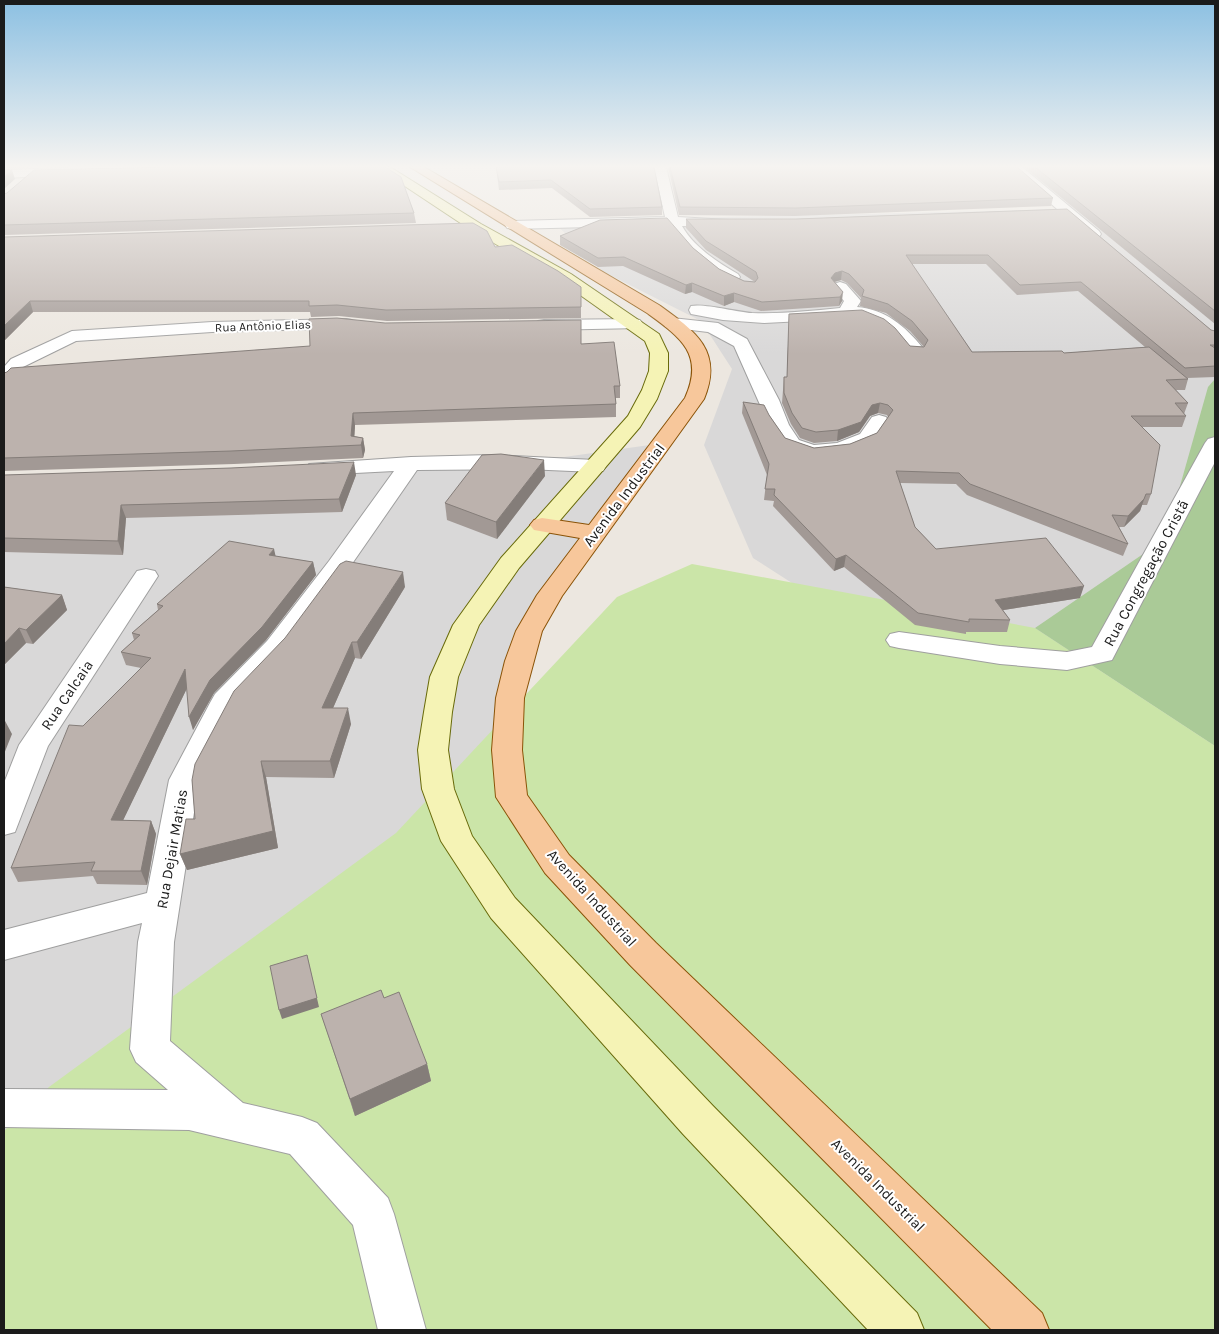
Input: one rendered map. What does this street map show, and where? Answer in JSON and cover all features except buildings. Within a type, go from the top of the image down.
[{"type":"main road","name":"Avenida Industrial","points":[[518,229],[653,319],[683,332],[699,353],[702,375],[694,399],[664,443],[550,595],[529,631],[510,698],[507,750],[512,796],[557,864],[636,947],[1025,1330]]},
{"type":"main road","points":[[542,525],[594,534]]},
{"type":"street","name":"Avenida Industrial","points":[[480,229],[565,277],[653,319],[653,338],[659,352],[658,371],[647,403],[633,423],[510,563],[466,625],[444,677],[433,750],[438,789],[457,842],[503,908],[698,1120],[900,1330]]},
{"type":"street","points":[[679,229],[688,242],[716,268],[748,286]]},
{"type":"street","points":[[1089,229],[1104,242]]},
{"type":"street","points":[[840,287],[854,301],[845,313]]},
{"type":"street","points":[[526,326],[653,319],[696,310],[726,316],[767,319],[845,313],[868,314],[898,329],[916,351]]},
{"type":"street","points":[[653,319],[712,327],[741,343],[779,425],[792,444],[812,451],[841,449],[868,438],[879,421]]},
{"type":"street","name":"Rua Antônio Elias","points":[[4,378],[17,363],[72,336],[212,327],[358,325]]},
{"type":"street","name":"Rua Congregação Cristã","points":[[899,640],[1000,655],[1067,661],[1102,654],[1215,443]]},
{"type":"street","points":[[293,470],[469,461],[540,461],[595,466]]},
{"type":"street","name":"Rua Dejair Matias","points":[[234,1121],[150,1049],[156,942],[184,780],[225,701],[277,647],[411,464]]},
{"type":"street","name":"Rua Calcaia","points":[[4,823],[34,745],[146,576]]},
{"type":"street","points":[[4,945],[162,903]]},
{"type":"street","points":[[4,1108],[189,1110],[302,1137],[372,1214],[402,1330]]},
{"type":"shaded area","points":[[561,229],[1215,229],[1215,483],[1100,669],[904,655],[753,558],[704,445],[732,369],[701,321],[602,271]]},
{"type":"shaded area","points":[[664,443],[550,595],[507,750],[4,1330],[4,475],[564,457]]},
{"type":"green space","points":[[1215,379],[1215,746],[1035,628],[1165,539],[1208,387]]},
{"type":"green space","points":[[692,564],[1035,628],[1215,746],[1215,1330],[4,1330],[4,1131],[49,1087],[396,833],[617,597]]}]
